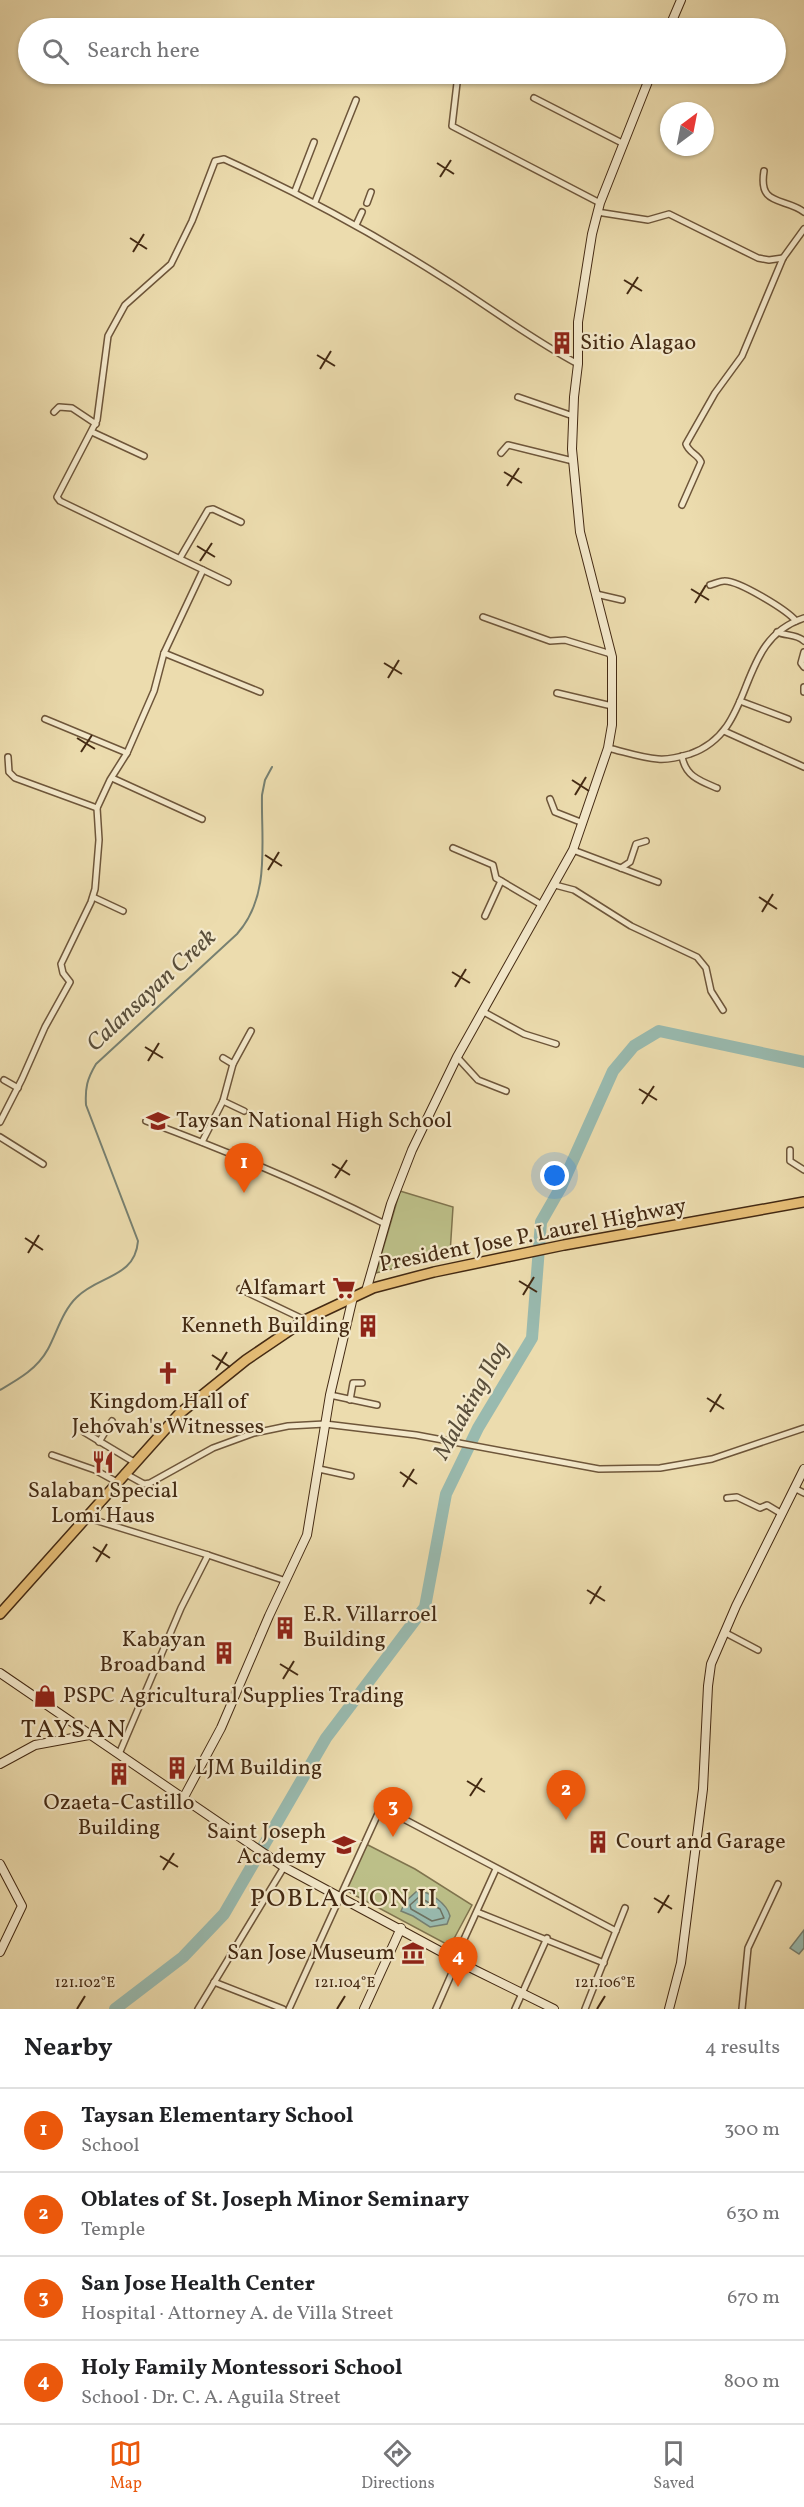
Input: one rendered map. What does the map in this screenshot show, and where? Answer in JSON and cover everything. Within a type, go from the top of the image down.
[{"type":"highway","name":"President Jose P. Laurel Highway","points":[[0,1614],[179,1414],[219,1380],[305,1320],[366,1291],[434,1272],[564,1245],[804,1202]]},
{"type":"street","points":[[673,18],[681,0]]},
{"type":"street","points":[[457,84],[452,126],[598,207],[648,220],[669,214],[758,258],[769,260],[783,258]]},
{"type":"street","points":[[366,1291],[399,1179],[457,1058],[573,850],[608,748],[612,706],[611,654],[580,532],[573,461],[578,322],[598,207],[647,84]]},
{"type":"street","points":[[534,98],[622,143]]},
{"type":"street","points":[[315,202],[356,100]]},
{"type":"street","points":[[295,191],[314,142]]},
{"type":"street","points":[[228,582],[58,499],[58,494],[96,424],[108,336],[125,305],[171,264],[215,161],[224,159],[315,202],[452,284],[538,342],[578,363]]},
{"type":"street","points":[[764,171],[763,185],[769,196],[781,204],[795,206],[804,212]]},
{"type":"street","points":[[367,203],[371,192]]},
{"type":"street","points":[[356,225],[362,212]]},
{"type":"street","points":[[682,505],[701,462],[700,458],[690,452],[686,444],[715,393],[742,356],[783,258],[804,229]]},
{"type":"street","points":[[518,397],[573,416]]},
{"type":"street","points":[[54,412],[59,407],[67,406],[96,424]]},
{"type":"street","points":[[92,432],[144,456]]},
{"type":"street","points":[[501,453],[508,445],[573,461]]},
{"type":"street","points":[[180,558],[208,510],[213,509],[241,522]]},
{"type":"street","points":[[0,1122],[45,1027],[70,982],[63,973],[61,964],[93,897],[98,865],[97,808],[128,753],[154,691],[164,653],[203,570]]},
{"type":"street","points":[[710,585],[723,581],[736,584],[790,614],[796,621]]},
{"type":"street","points":[[596,594],[622,600]]},
{"type":"street","points":[[483,617],[550,641],[565,640],[611,654]]},
{"type":"street","points":[[608,748],[658,759],[682,756],[709,744],[724,731],[764,646],[777,632],[804,618]]},
{"type":"street","points":[[777,632],[788,636],[798,636],[804,641]]},
{"type":"street","points":[[804,652],[801,663],[804,667]]},
{"type":"street","points":[[164,653],[260,692]]},
{"type":"street","points":[[804,687],[804,692]]},
{"type":"street","points":[[557,693],[612,706]]},
{"type":"street","points":[[740,701],[788,719]]},
{"type":"street","points":[[45,719],[128,753]]},
{"type":"street","points":[[724,731],[804,767]]},
{"type":"street","points":[[682,756],[685,770],[690,775],[717,788]]},
{"type":"street","points":[[8,758],[9,772],[15,778],[97,808]]},
{"type":"street","points":[[112,778],[202,819]]},
{"type":"street","points":[[550,799],[555,812],[583,823]]},
{"type":"street","points":[[621,867],[630,862],[636,844],[646,841]]},
{"type":"street","points":[[453,848],[493,865],[494,876],[542,905]]},
{"type":"street","points":[[573,850],[658,882]]},
{"type":"street","points":[[485,916],[501,881]]},
{"type":"street","points":[[555,885],[574,890],[631,926],[697,957],[706,968],[711,991],[723,1010]]},
{"type":"street","points":[[93,897],[123,911]]},
{"type":"street","points":[[482,1011],[524,1034],[556,1044]]},
{"type":"street","points":[[202,1142],[223,1101],[233,1064],[251,1031]]},
{"type":"street","points":[[223,1058],[233,1064]]},
{"type":"street","points":[[457,1058],[478,1080],[506,1091]]},
{"type":"street","points":[[4,1080],[18,1088]]},
{"type":"street","points":[[223,1101],[244,1111]]},
{"type":"street","points":[[146,1121],[202,1142],[338,1200],[385,1224]]},
{"type":"street","points":[[0,1137],[44,1164]]},
{"type":"street","points":[[790,1150],[790,1161],[804,1170]]},
{"type":"street","points":[[240,1288],[305,1320]]},
{"type":"street","points":[[184,1797],[221,1728],[307,1535],[330,1395],[353,1297]]},
{"type":"street","points":[[350,1400],[354,1382],[362,1383]]},
{"type":"street","points":[[330,1395],[377,1405]]},
{"type":"street","points":[[99,1442],[112,1421]]},
{"type":"street","points":[[124,1473],[144,1484],[150,1483],[202,1453],[241,1437],[288,1426],[325,1424],[435,1438],[598,1469],[660,1468],[712,1459],[804,1428]]},
{"type":"street","points":[[84,1432],[135,1462]]},
{"type":"street","points":[[52,1455],[95,1470],[117,1482]]},
{"type":"street","points":[[319,1469],[351,1476]]},
{"type":"street","points":[[669,2009],[681,1963],[702,1798],[709,1675],[714,1653],[804,1469]]},
{"type":"street","points":[[794,1488],[804,1493]]},
{"type":"street","points":[[728,1498],[737,1497],[760,1508],[767,1505],[782,1514]]},
{"type":"street","points":[[85,1518],[286,1581]]},
{"type":"street","points":[[119,1754],[181,1608],[208,1555]]},
{"type":"street","points":[[724,1632],[758,1650]]},
{"type":"street","points":[[0,1673],[184,1797],[269,1858],[338,1898],[401,1928],[554,2009]]},
{"type":"street","points":[[0,1764],[41,1743],[89,1735]]},
{"type":"street","points":[[289,2009],[381,1807],[616,1931]]},
{"type":"street","points":[[0,1864],[22,1906],[0,1953]]},
{"type":"street","points":[[198,2009],[284,1867]]},
{"type":"street","points":[[436,2009],[458,1959],[460,1948],[496,1869]]},
{"type":"street","points":[[742,2009],[748,1948],[778,1884]]},
{"type":"street","points":[[585,2009],[625,1908]]},
{"type":"street","points":[[477,1912],[605,1962]]},
{"type":"street","points":[[364,2009],[401,1928]]},
{"type":"street","points":[[515,2009],[547,1938]]},
{"type":"street","points":[[214,1982],[283,2009]]},
{"type":"green space","points":[[400,1191],[453,1207],[450,1254],[376,1273]]},
{"type":"green space","points":[[366,1844],[415,1869],[472,1905],[450,1946],[345,1890]]},
{"type":"water","points":[[417,1891],[427,1893],[442,1903],[450,1916],[447,1924],[430,1927],[401,1911],[405,1902]]},
{"type":"water","points":[[804,1930],[804,1948],[799,1954],[790,1948]]},
{"type":"waterway","name":"Calansayan Creek","points":[[0,1390],[33,1368],[44,1356],[72,1302],[95,1284],[123,1269],[135,1253],[138,1241],[86,1105],[87,1084],[96,1064],[237,934],[248,919],[260,886],[263,850],[262,795],[265,780],[272,767]]},
{"type":"waterway","name":"Malaking Ilog","points":[[115,2009],[183,1957],[224,1914],[326,1738],[425,1607],[446,1494],[478,1428],[532,1338],[541,1222],[561,1187],[613,1071],[634,1046],[659,1031],[804,1062]]},
{"type":"place","name":"Sitio Alagao","points":[[562,343]]},
{"type":"place","name":"Taysan National High School","points":[[158,1121]]},
{"type":"place","name":"Taysan Elementary School","points":[[244,1193]]},
{"type":"place","name":"Alfamart","points":[[344,1288]]},
{"type":"place","name":"Kenneth Building","points":[[368,1326]]},
{"type":"place","name":"Kingdom Hall of Jehovah's Witnesses","points":[[168,1373]]},
{"type":"place","name":"Salaban Special Lomi Haus","points":[[103,1462]]},
{"type":"place","name":"E.R. Villarroel Building","points":[[285,1628]]},
{"type":"place","name":"Kabayan Broadband","points":[[224,1653]]},
{"type":"place","name":"PSPC Agricultural Supplies Trading","points":[[45,1696]]},
{"type":"place","name":"LJM Building","points":[[177,1768]]},
{"type":"place","name":"Ozaeta-Castillo Building","points":[[119,1774]]},
{"type":"place","name":"Oblates of St. Joseph Minor Seminary","points":[[566,1820]]},
{"type":"place","name":"San Jose Health Center","points":[[393,1837]]},
{"type":"place","name":"Court and Garage","points":[[598,1842]]},
{"type":"place","name":"Saint Joseph Academy","points":[[344,1845]]},
{"type":"place","name":"San Jose Museum","points":[[413,1953]]},
{"type":"place","name":"Holy Family Montessori School","points":[[458,1987]]},
{"type":"district","name":"TAYSAN","points":[[74,1730]]},
{"type":"district","name":"POBLACION II","points":[[344,1899]]}]
